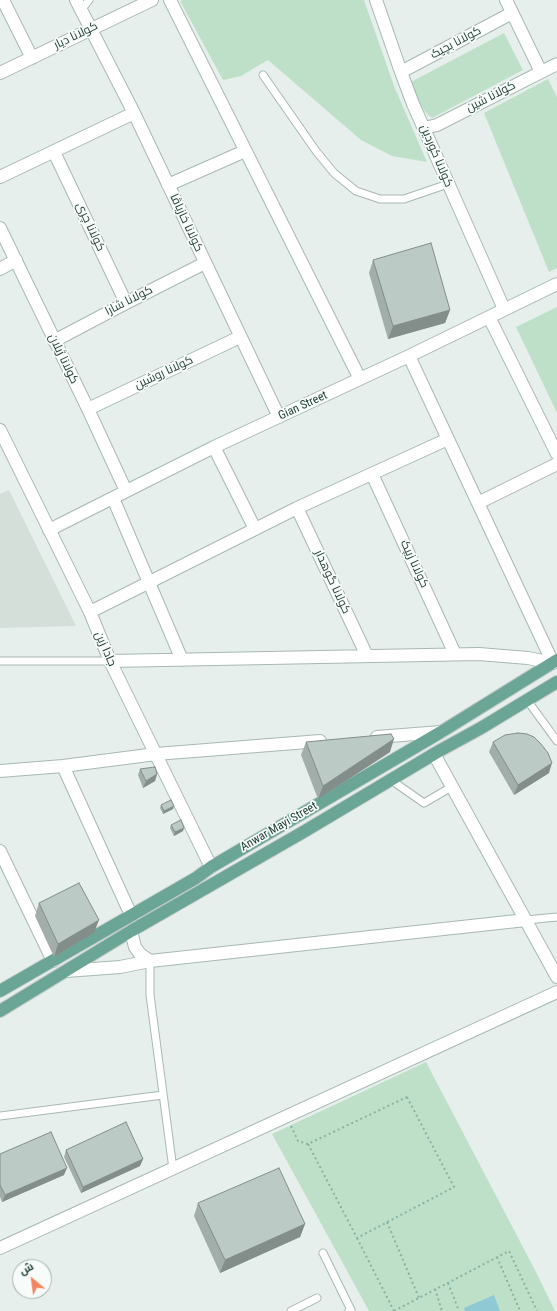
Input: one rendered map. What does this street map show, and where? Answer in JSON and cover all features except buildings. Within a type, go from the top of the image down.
[{"type":"main road","name":"Anwar Mayi Street","points":[[0,991],[196,878],[212,867],[441,732],[555,662]]},
{"type":"main road","name":"Anwar Mayi Street","points":[[0,1011],[132,931],[481,728],[557,682]]},
{"type":"main road","points":[[296,817],[305,831]]},
{"type":"street","points":[[3,0],[32,58]]},
{"type":"street","name":"کولانا دیار","points":[[0,73],[152,0]]},
{"type":"street","points":[[170,0],[360,379]]},
{"type":"street","name":"کولانا کوردین","points":[[376,0],[400,72],[504,310]]},
{"type":"street","points":[[506,0],[541,72]]},
{"type":"street","name":"کولانا خازیاڤا","points":[[78,5],[134,113],[279,417]]},
{"type":"street","name":"کولانا بچیک","points":[[400,72],[512,13]]},
{"type":"street","name":"کولانا شین","points":[[424,128],[437,125],[557,64]]},
{"type":"street","points":[[0,178],[134,113]]},
{"type":"street","points":[[168,185],[245,151]]},
{"type":"street","name":"کولانا چری","points":[[54,152],[126,303]]},
{"type":"street","name":"کولانا ژیلان","points":[[0,228],[88,408],[126,491]]},
{"type":"street","points":[[0,269],[16,260]]},
{"type":"street","name":"کولانا شارا","points":[[54,341],[205,263]]},
{"type":"street","name":"Gian Street","points":[[49,530],[214,447],[409,356],[557,284]]},
{"type":"street","points":[[489,317],[557,454]]},
{"type":"street","name":"کولانا روشین","points":[[88,408],[240,337]]},
{"type":"street","points":[[409,356],[555,662]]},
{"type":"street","name":"جادا زین","points":[[0,430],[90,612],[110,661],[212,867]]},
{"type":"street","points":[[90,612],[297,508],[448,439]]},
{"type":"street","points":[[214,447],[255,529]]},
{"type":"street","points":[[478,503],[557,464]]},
{"type":"street","name":"کولانا زیپک","points":[[372,474],[455,654]]},
{"type":"street","points":[[113,498],[182,660]]},
{"type":"street","name":"کولانا گوهدار","points":[[297,508],[367,656]]},
{"type":"street","points":[[110,661],[455,654],[504,656],[555,662]]},
{"type":"street","points":[[362,738],[441,732]]},
{"type":"street","points":[[0,771],[63,766],[156,754],[330,741]]},
{"type":"street","points":[[434,754],[557,977]]},
{"type":"street","points":[[63,766],[131,915]]},
{"type":"street","points":[[0,851],[53,961]]},
{"type":"street","points":[[66,971],[120,967],[150,961],[526,920]]},
{"type":"street","points":[[132,931],[135,947],[140,954],[150,961]]},
{"type":"street","points":[[0,1248],[557,992]]},
{"type":"lane","points":[[78,5],[89,0]]},
{"type":"lane","points":[[263,75],[316,151],[334,173],[356,191],[380,199],[404,199],[448,184]]},
{"type":"lane","points":[[0,661],[110,661]]},
{"type":"lane","points":[[527,700],[557,741]]},
{"type":"lane","points":[[391,780],[424,803],[453,786]]},
{"type":"lane","points":[[526,920],[557,917]]},
{"type":"lane","points":[[150,961],[150,995],[173,1168]]},
{"type":"lane","points":[[0,1116],[163,1095]]},
{"type":"lane","points":[[323,1253],[351,1310],[349,1311]]},
{"type":"lane","points":[[291,1311],[317,1298]]},
{"type":"path","points":[[287,1116],[298,1141],[308,1144],[407,1097],[454,1187],[357,1238]]},
{"type":"path","points":[[308,1144],[394,1311],[509,1251],[537,1311]]},
{"type":"path","points":[[387,1222],[419,1298]]},
{"type":"path","points":[[496,1257],[520,1311]]},
{"type":"path","points":[[448,1282],[459,1311]]},
{"type":"path","points":[[435,1290],[442,1311]]},
{"type":"shaded area","points":[[9,490],[76,626],[0,628],[0,494]]},
{"type":"green space","points":[[364,0],[394,86],[427,162],[392,156],[361,140],[268,60],[241,76],[223,80],[180,1]]},
{"type":"green space","points":[[504,33],[523,70],[432,118],[425,112],[409,83]]},
{"type":"green space","points":[[548,79],[557,97],[557,268],[549,272],[484,113]]},
{"type":"green space","points":[[557,307],[557,413],[516,327]]},
{"type":"green space","points":[[426,1062],[555,1311],[369,1311],[272,1134]]},
{"type":"water","points":[[494,1295],[500,1311],[465,1311],[464,1308]]}]
